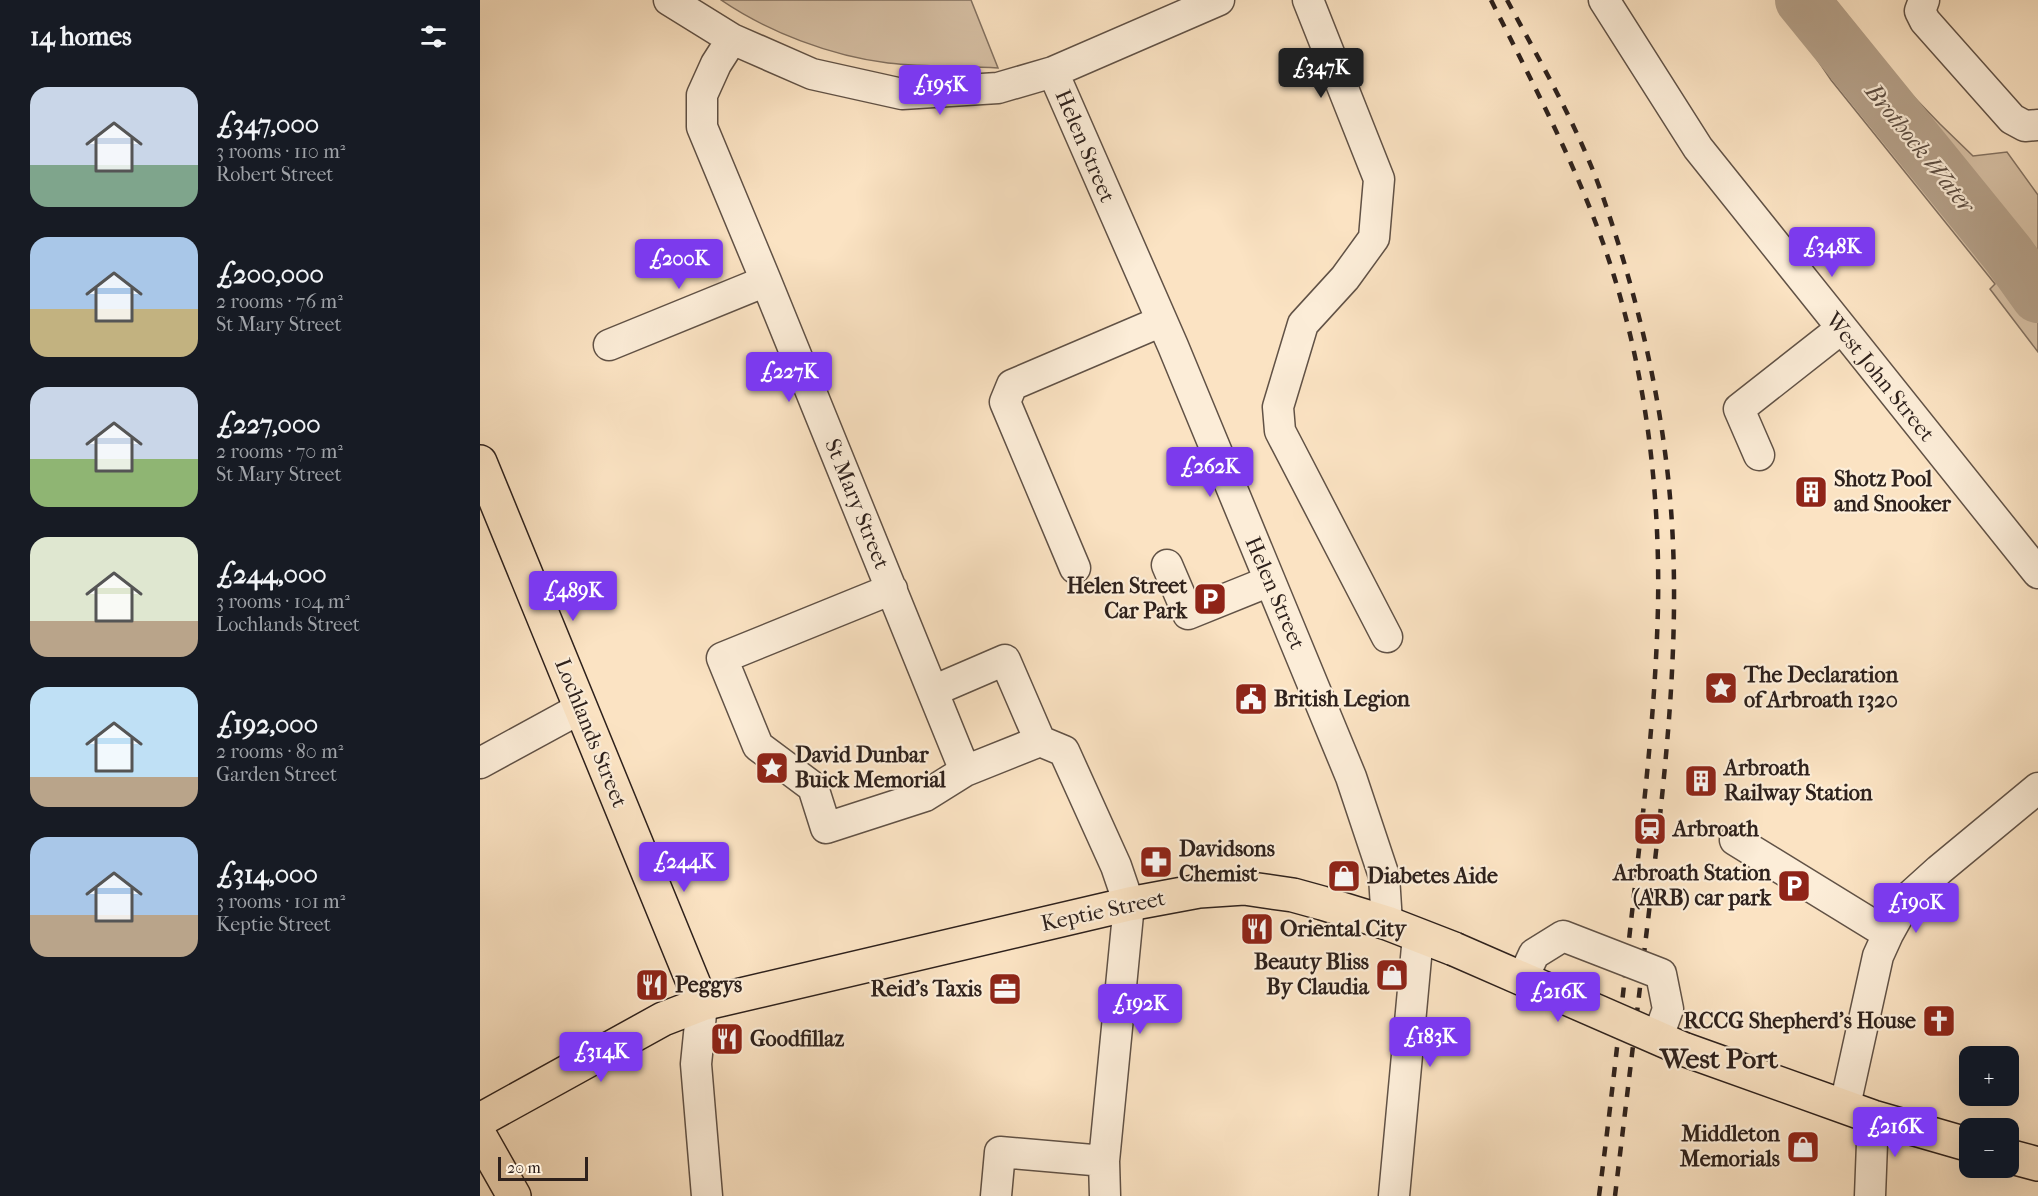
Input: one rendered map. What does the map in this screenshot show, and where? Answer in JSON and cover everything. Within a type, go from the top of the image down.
[{"type":"main road","name":"Lochlands Street","points":[[480,462],[702,1004]]},
{"type":"main road","name":"Keptie Street","points":[[480,1120],[663,1019],[702,1004],[1129,904],[1199,891],[1244,888],[1293,896],[1387,923],[1454,949],[1671,1043],[1843,1107],[1959,1142]]},
{"type":"main road","points":[[480,1136],[514,1196]]},
{"type":"main road","points":[[2019,1159],[2038,1164]]},
{"type":"street","points":[[669,0],[732,39],[812,74],[902,94],[998,88],[1053,72],[1220,0]]},
{"type":"street","points":[[1308,0],[1379,179],[1374,238],[1346,278],[1303,324],[1278,407],[1280,430],[1387,637]]},
{"type":"street","name":"West John Street","points":[[1604,0],[1698,148],[2038,573]]},
{"type":"street","points":[[1924,0],[1920,11],[1925,21],[2012,119],[2025,126],[2038,125]]},
{"type":"street","name":"St Mary Street","points":[[732,39],[716,64],[702,95],[702,127],[965,771]]},
{"type":"street","name":"Helen Street","points":[[1053,72],[1162,321],[1351,777],[1384,876],[1387,923]]},
{"type":"street","points":[[609,345],[766,281]]},
{"type":"street","points":[[1075,568],[1005,402],[1012,385],[1162,321]]},
{"type":"street","points":[[1760,455],[1739,409],[1842,328]]},
{"type":"street","points":[[1167,565],[1188,614],[1269,581]]},
{"type":"street","points":[[892,589],[722,658],[758,746],[813,788],[826,828],[925,796],[965,771],[1040,741]]},
{"type":"street","points":[[933,691],[1005,660],[1040,741],[1064,751],[1116,867],[1129,904],[1104,1161],[1105,1196]]},
{"type":"street","points":[[480,763],[581,708]]},
{"type":"street","points":[[1843,1107],[1851,1081],[1878,957],[1888,933],[1908,898],[2038,788]]},
{"type":"street","points":[[1735,840],[1888,933]]},
{"type":"street","points":[[1394,1196],[1418,936]]},
{"type":"street","points":[[1522,980],[1534,954],[1563,936],[1661,974],[1671,1043]]},
{"type":"street","points":[[702,1004],[696,1064],[707,1196]]},
{"type":"street","points":[[1869,1196],[1873,1117]]},
{"type":"street","points":[[996,1196],[1000,1152],[1104,1161]]},
{"type":"shaded area","points":[[721,0],[971,0],[998,68],[888,63],[844,55],[779,32],[739,12]]},
{"type":"shaded area","points":[[1777,0],[1835,0],[1911,94],[1973,156],[2007,152],[2038,195],[2038,352],[1990,289],[1995,284],[1831,80]]},
{"type":"waterway","name":"Brothock Water","points":[[1802,0],[2008,254],[2038,296]]},
{"type":"railway","points":[[1491,0],[1558,135],[1602,240],[1635,357],[1654,481],[1658,606],[1653,708],[1640,843],[1599,1196]]},
{"type":"railway","points":[[1507,0],[1572,123],[1604,200],[1633,293],[1655,388],[1671,507],[1674,618],[1668,729],[1615,1196]]},
{"type":"place","name":"Shotz Pool and Snooker","points":[[1811,492]]},
{"type":"place","name":"Helen Street Car Park","points":[[1210,599]]},
{"type":"place","name":"The Declaration of Arbroath 1320","points":[[1721,688]]},
{"type":"place","name":"British Legion","points":[[1251,699]]},
{"type":"place","name":"David Dunbar Buick Memorial","points":[[772,768]]},
{"type":"place","name":"Arbroath Railway Station","points":[[1701,781]]},
{"type":"place","name":"Arbroath","points":[[1650,829]]},
{"type":"place","name":"Davidsons Chemist","points":[[1156,862]]},
{"type":"place","name":"Diabetes Aide","points":[[1344,876]]},
{"type":"place","name":"Arbroath Station (ARB) car park","points":[[1794,886]]},
{"type":"place","name":"Oriental City","points":[[1257,929]]},
{"type":"place","name":"Beauty Bliss By Claudia","points":[[1392,975]]},
{"type":"place","name":"Peggys","points":[[652,985]]},
{"type":"place","name":"Reid’s Taxis","points":[[1005,989]]},
{"type":"place","name":"RCCG Shepherd's House","points":[[1939,1021]]},
{"type":"place","name":"Goodfillaz","points":[[727,1039]]},
{"type":"place","name":"Middleton Memorials","points":[[1803,1147]]},
{"type":"district","name":"West Port","points":[[1719,1058]]}]
